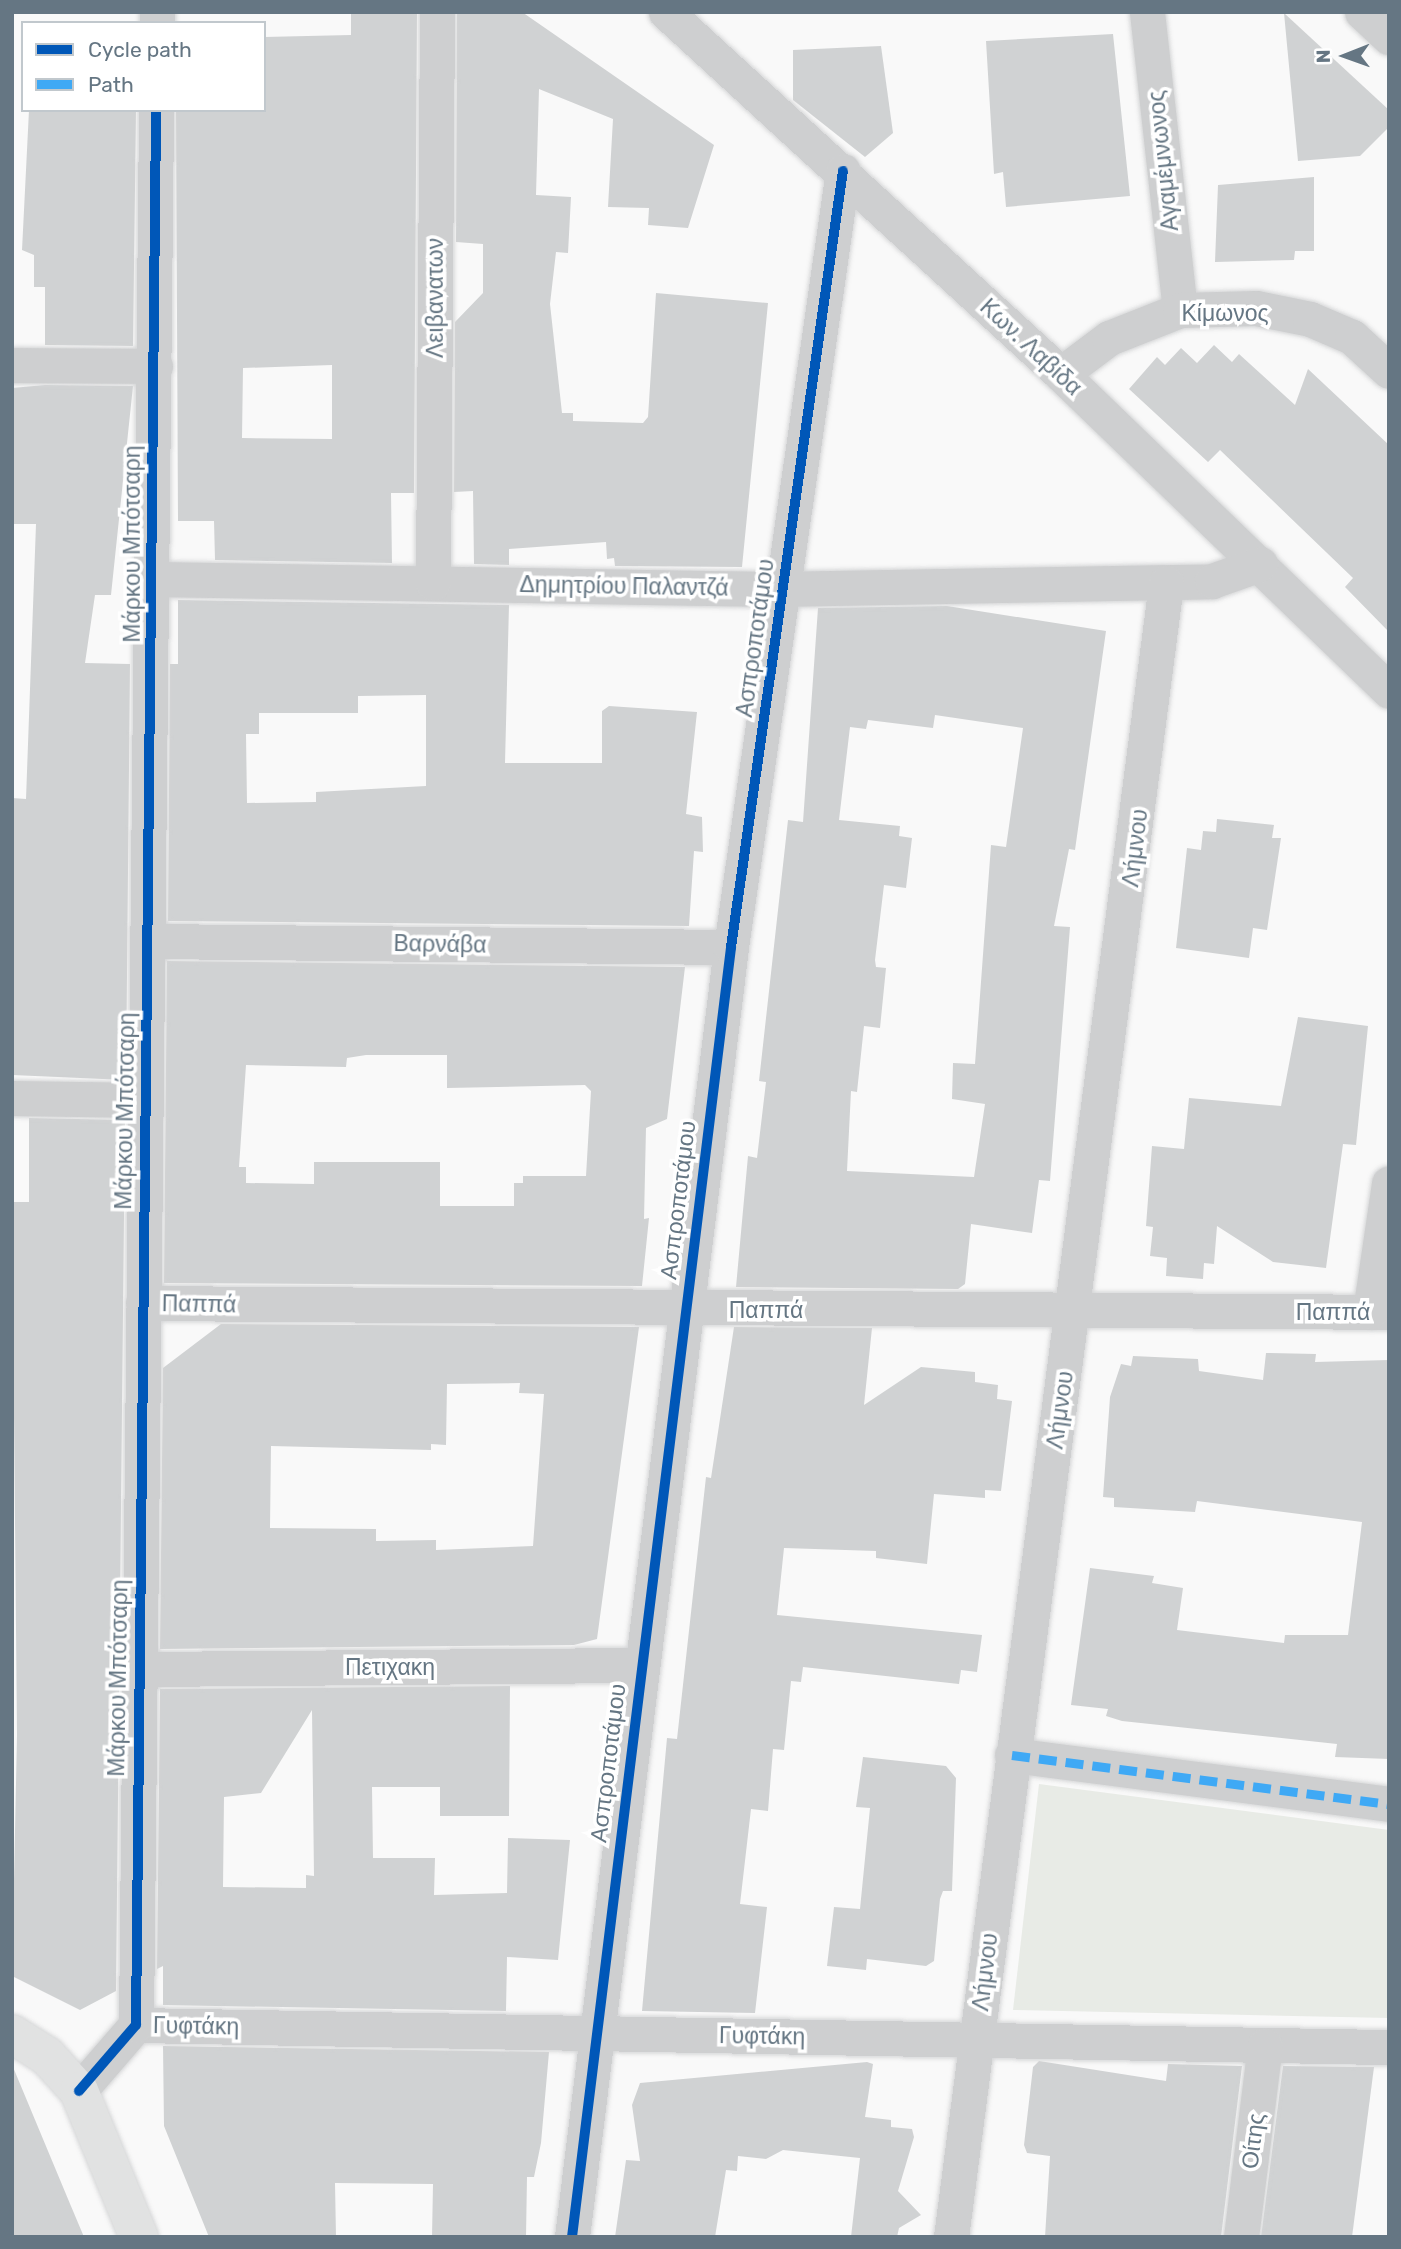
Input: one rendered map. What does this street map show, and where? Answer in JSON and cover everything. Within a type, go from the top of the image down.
[{"type":"street","name":"Λειβανατων","points":[[433,583],[436,12]]},
{"type":"street","name":"Κων. Λαβίδα","points":[[666,12],[843,171],[1060,374],[1389,691]]},
{"type":"street","name":"Αγαμέμνωνος","points":[[1147,12],[1180,310]]},
{"type":"street","points":[[1362,12],[1389,37]]},
{"type":"street","name":"Μάρκου Μπότσαρη","points":[[136,2025],[156,112]]},
{"type":"street","name":"Ασπροποτάμου","points":[[572,2237],[731,947],[843,171]]},
{"type":"street","name":"Κίμωνος","points":[[1060,374],[1109,338],[1180,310],[1256,309],[1310,319],[1352,337],[1389,371]]},
{"type":"street","points":[[12,365],[155,366]]},
{"type":"street","name":"Δημητρίου Παλαντζά","points":[[153,579],[783,589],[1212,581],[1260,564]]},
{"type":"street","name":"Λήμνου","points":[[951,2237],[1166,583]]},
{"type":"street","name":"Βαρνάβα","points":[[149,941],[731,947]]},
{"type":"street","points":[[12,1098],[145,1100]]},
{"type":"street","points":[[1380,1312],[1389,1183]]},
{"type":"street","name":"Παππά","points":[[143,1303],[686,1310],[1380,1312]]},
{"type":"street","name":"Πετιχακη","points":[[139,1669],[642,1665]]},
{"type":"street","points":[[1012,1755],[1389,1804]]},
{"type":"street","points":[[79,2091],[136,2025]]},
{"type":"street","name":"Γυφτάκη","points":[[136,2025],[1389,2047]]},
{"type":"street","points":[[12,2034],[47,2056],[79,2091],[139,2237]]},
{"type":"street","name":"Οίτης","points":[[1241,2237],[1265,2045]]},
{"type":"shaded area","points":[[1039,1784],[1389,1830],[1389,2018],[1013,2010]]},
{"type":"building","points":[[351,12],[417,12],[414,493],[391,493],[392,563],[215,560],[214,521],[178,521],[176,112],[266,112],[266,37],[351,35]],"holes":[[[332,365],[332,439],[242,438],[243,368]]]},
{"type":"building","points":[[457,12],[522,12],[714,145],[688,228],[648,225],[649,208],[608,207],[613,119],[539,89],[536,195],[571,197],[568,253],[556,252],[550,304],[562,413],[573,413],[573,421],[643,423],[648,417],[656,293],[768,303],[742,567],[615,566],[614,558],[607,559],[606,542],[509,549],[509,565],[474,564],[473,491],[454,492],[455,322],[483,293],[483,244],[456,242]]},
{"type":"building","points":[[1284,13],[1389,110],[1389,127],[1360,156],[1298,161]]},
{"type":"building","points":[[1113,34],[1130,196],[1006,207],[1003,172],[994,174],[986,41]]},
{"type":"building","points":[[881,46],[893,133],[865,157],[793,100],[793,50]]},
{"type":"building","points":[[29,112],[136,112],[133,346],[45,345],[45,287],[34,287],[34,255],[22,250]]},
{"type":"building","points":[[1314,177],[1314,251],[1295,251],[1294,260],[1215,262],[1218,185]]},
{"type":"building","points":[[1214,345],[1232,362],[1239,354],[1295,405],[1308,369],[1389,445],[1389,632],[1345,587],[1353,578],[1220,450],[1208,462],[1129,389],[1157,357],[1165,365],[1181,348],[1197,363]]},
{"type":"building","points":[[45,385],[133,386],[111,595],[95,595],[85,663],[130,664],[126,1080],[12,1075],[12,798],[26,799],[36,524],[12,524],[12,388]]},
{"type":"building","points":[[178,600],[509,605],[505,763],[602,763],[602,711],[609,706],[697,712],[686,814],[702,817],[703,852],[694,851],[689,926],[168,921],[170,664],[178,664]],"holes":[[[426,695],[426,786],[316,792],[316,802],[247,803],[246,734],[259,734],[259,713],[358,713],[358,696]]]},
{"type":"building","points":[[947,606],[1106,631],[1075,850],[1069,849],[1054,926],[1070,927],[1050,1181],[1039,1180],[1032,1233],[971,1224],[965,1284],[958,1289],[736,1287],[748,1156],[757,1158],[766,1082],[759,1081],[788,820],[803,822],[818,608]],"holes":[[[935,715],[1023,728],[1006,847],[991,845],[975,1064],[953,1063],[952,1099],[985,1104],[974,1177],[847,1171],[851,1091],[857,1092],[864,1026],[880,1028],[886,968],[876,967],[875,960],[884,885],[906,888],[912,838],[899,836],[900,826],[839,820],[850,727],[866,729],[868,720],[933,728]]]},
{"type":"building","points":[[1217,819],[1274,825],[1272,838],[1281,838],[1267,930],[1253,928],[1249,958],[1176,948],[1187,848],[1201,850],[1203,831],[1216,832]]},
{"type":"building","points":[[167,961],[685,967],[667,1119],[646,1128],[644,1219],[649,1218],[642,1286],[164,1283]],"holes":[[[366,1055],[447,1055],[447,1088],[585,1085],[591,1091],[586,1176],[523,1176],[523,1183],[514,1183],[514,1206],[440,1206],[440,1162],[314,1162],[314,1184],[246,1183],[246,1167],[239,1167],[246,1065],[346,1067],[347,1058]]]},
{"type":"building","points":[[1298,1017],[1368,1026],[1356,1145],[1343,1144],[1326,1268],[1273,1262],[1217,1226],[1214,1264],[1204,1263],[1203,1279],[1166,1276],[1167,1258],[1150,1256],[1153,1227],[1146,1226],[1152,1146],[1184,1149],[1189,1098],[1281,1106]]},
{"type":"building","points":[[29,1118],[125,1120],[116,1991],[80,2010],[12,1976],[17,1735],[12,1202],[29,1202]]},
{"type":"building","points":[[221,1324],[639,1327],[597,1639],[574,1645],[160,1649],[163,1368]],"holes":[[[520,1383],[519,1393],[544,1394],[533,1546],[436,1550],[436,1540],[376,1541],[376,1529],[270,1528],[271,1446],[431,1450],[431,1444],[446,1445],[447,1384]]]},
{"type":"building","points":[[734,1327],[872,1328],[864,1405],[921,1367],[975,1372],[975,1382],[998,1385],[997,1399],[1012,1401],[1001,1491],[985,1490],[985,1498],[934,1494],[927,1564],[876,1558],[876,1551],[784,1548],[777,1615],[982,1635],[977,1672],[961,1670],[959,1684],[803,1667],[801,1682],[791,1681],[784,1750],[773,1749],[768,1811],[751,1809],[740,1904],[767,1907],[755,2013],[642,2011],[667,1738],[677,1739],[706,1477],[711,1478]]},
{"type":"building","points":[[1266,1353],[1316,1354],[1315,1362],[1389,1360],[1389,1759],[1335,1757],[1337,1744],[1122,1721],[1106,1716],[1108,1709],[1071,1705],[1090,1568],[1154,1576],[1152,1583],[1183,1588],[1177,1630],[1284,1643],[1285,1635],[1348,1635],[1362,1522],[1197,1501],[1195,1512],[1114,1507],[1114,1498],[1103,1497],[1110,1397],[1121,1364],[1131,1366],[1133,1356],[1198,1359],[1199,1371],[1263,1380]]},
{"type":"building","points":[[510,1686],[509,1816],[440,1816],[440,1787],[372,1787],[373,1858],[435,1858],[434,1895],[507,1893],[508,1838],[570,1840],[558,1960],[507,1957],[506,2011],[163,2005],[163,1966],[157,1969],[160,1689]],"holes":[[[312,1710],[314,1876],[306,1875],[306,1888],[223,1887],[224,1797],[261,1793]]]},
{"type":"building","points":[[863,1757],[946,1766],[956,1778],[952,1891],[943,1891],[940,1899],[934,1961],[926,1966],[867,1959],[866,1970],[827,1966],[834,1907],[860,1909],[870,1808],[856,1807]]},
{"type":"building","points":[[163,2046],[549,2052],[541,2143],[534,2177],[527,2177],[526,2237],[432,2237],[433,2184],[335,2183],[336,2237],[209,2237],[164,2126]]},
{"type":"building","points":[[1039,2061],[1166,2081],[1168,2064],[1242,2066],[1221,2237],[1045,2237],[1050,2156],[1027,2153],[1024,2145],[1033,2067]]},
{"type":"building","points":[[867,2062],[873,2064],[865,2117],[891,2120],[891,2127],[912,2129],[914,2137],[898,2191],[921,2215],[899,2228],[897,2237],[851,2237],[860,2158],[783,2150],[766,2159],[738,2156],[737,2171],[726,2170],[715,2237],[615,2237],[626,2160],[640,2161],[632,2105],[640,2083]]},
{"type":"building","points":[[1283,2066],[1374,2067],[1352,2237],[1261,2237]]},
{"type":"building","points":[[13,2067],[68,2199],[84,2237],[12,2237]]},
{"type":"marked path","points":[[1012,1755],[1389,1804]]},
{"type":"cycle path","points":[[79,2091],[136,2025],[156,112]]},
{"type":"cycle path","points":[[572,2237],[731,947],[843,171]]}]
